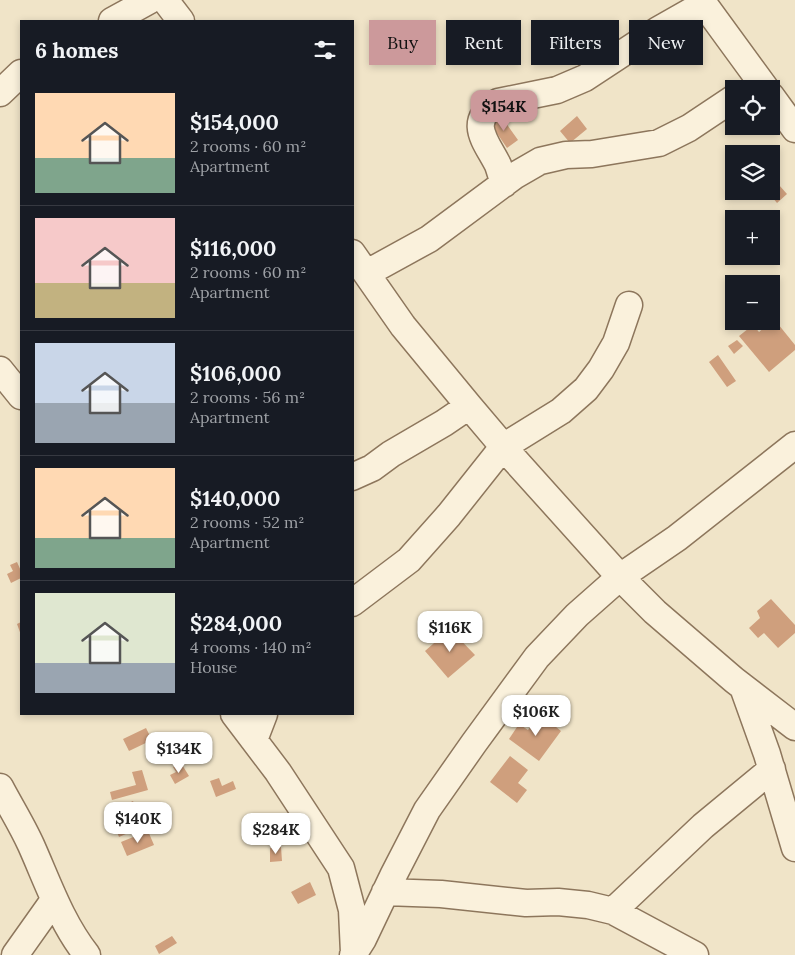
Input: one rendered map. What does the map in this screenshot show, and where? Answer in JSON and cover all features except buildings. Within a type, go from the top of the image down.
[{"type":"street","points":[[114,20],[150,0]]},
{"type":"street","points":[[165,0],[180,20]]},
{"type":"street","points":[[504,184],[498,165],[481,136],[480,124],[484,113],[489,108],[498,102],[557,90],[585,78],[703,2],[756,80]]},
{"type":"street","points":[[0,93],[20,74]]},
{"type":"street","points":[[725,104],[689,128],[659,143],[592,154],[566,155],[540,161],[504,184],[429,239],[360,263],[403,326],[503,447],[620,576],[655,612],[743,687],[795,728]]},
{"type":"street","points":[[780,111],[795,129]]},
{"type":"street","points":[[354,601],[415,554],[449,516],[503,447],[562,411],[586,390],[616,343],[629,305]]},
{"type":"street","points":[[0,370],[13,397]]},
{"type":"street","points":[[354,476],[372,468],[390,454],[444,423],[469,406]]},
{"type":"street","points":[[354,954],[427,810],[537,657],[577,615],[620,576],[677,538],[795,445]]},
{"type":"street","points":[[743,687],[772,769],[795,848]]},
{"type":"street","points":[[235,715],[278,772],[340,868],[352,910],[354,954]]},
{"type":"street","points":[[254,740],[264,715]]},
{"type":"street","points":[[613,911],[703,826],[772,769]]},
{"type":"street","points":[[0,787],[31,844],[54,900],[79,944],[88,955]]},
{"type":"street","points":[[385,892],[441,894],[526,903],[558,902],[588,905],[613,911],[694,955]]},
{"type":"street","points":[[15,955],[54,900]]}]
